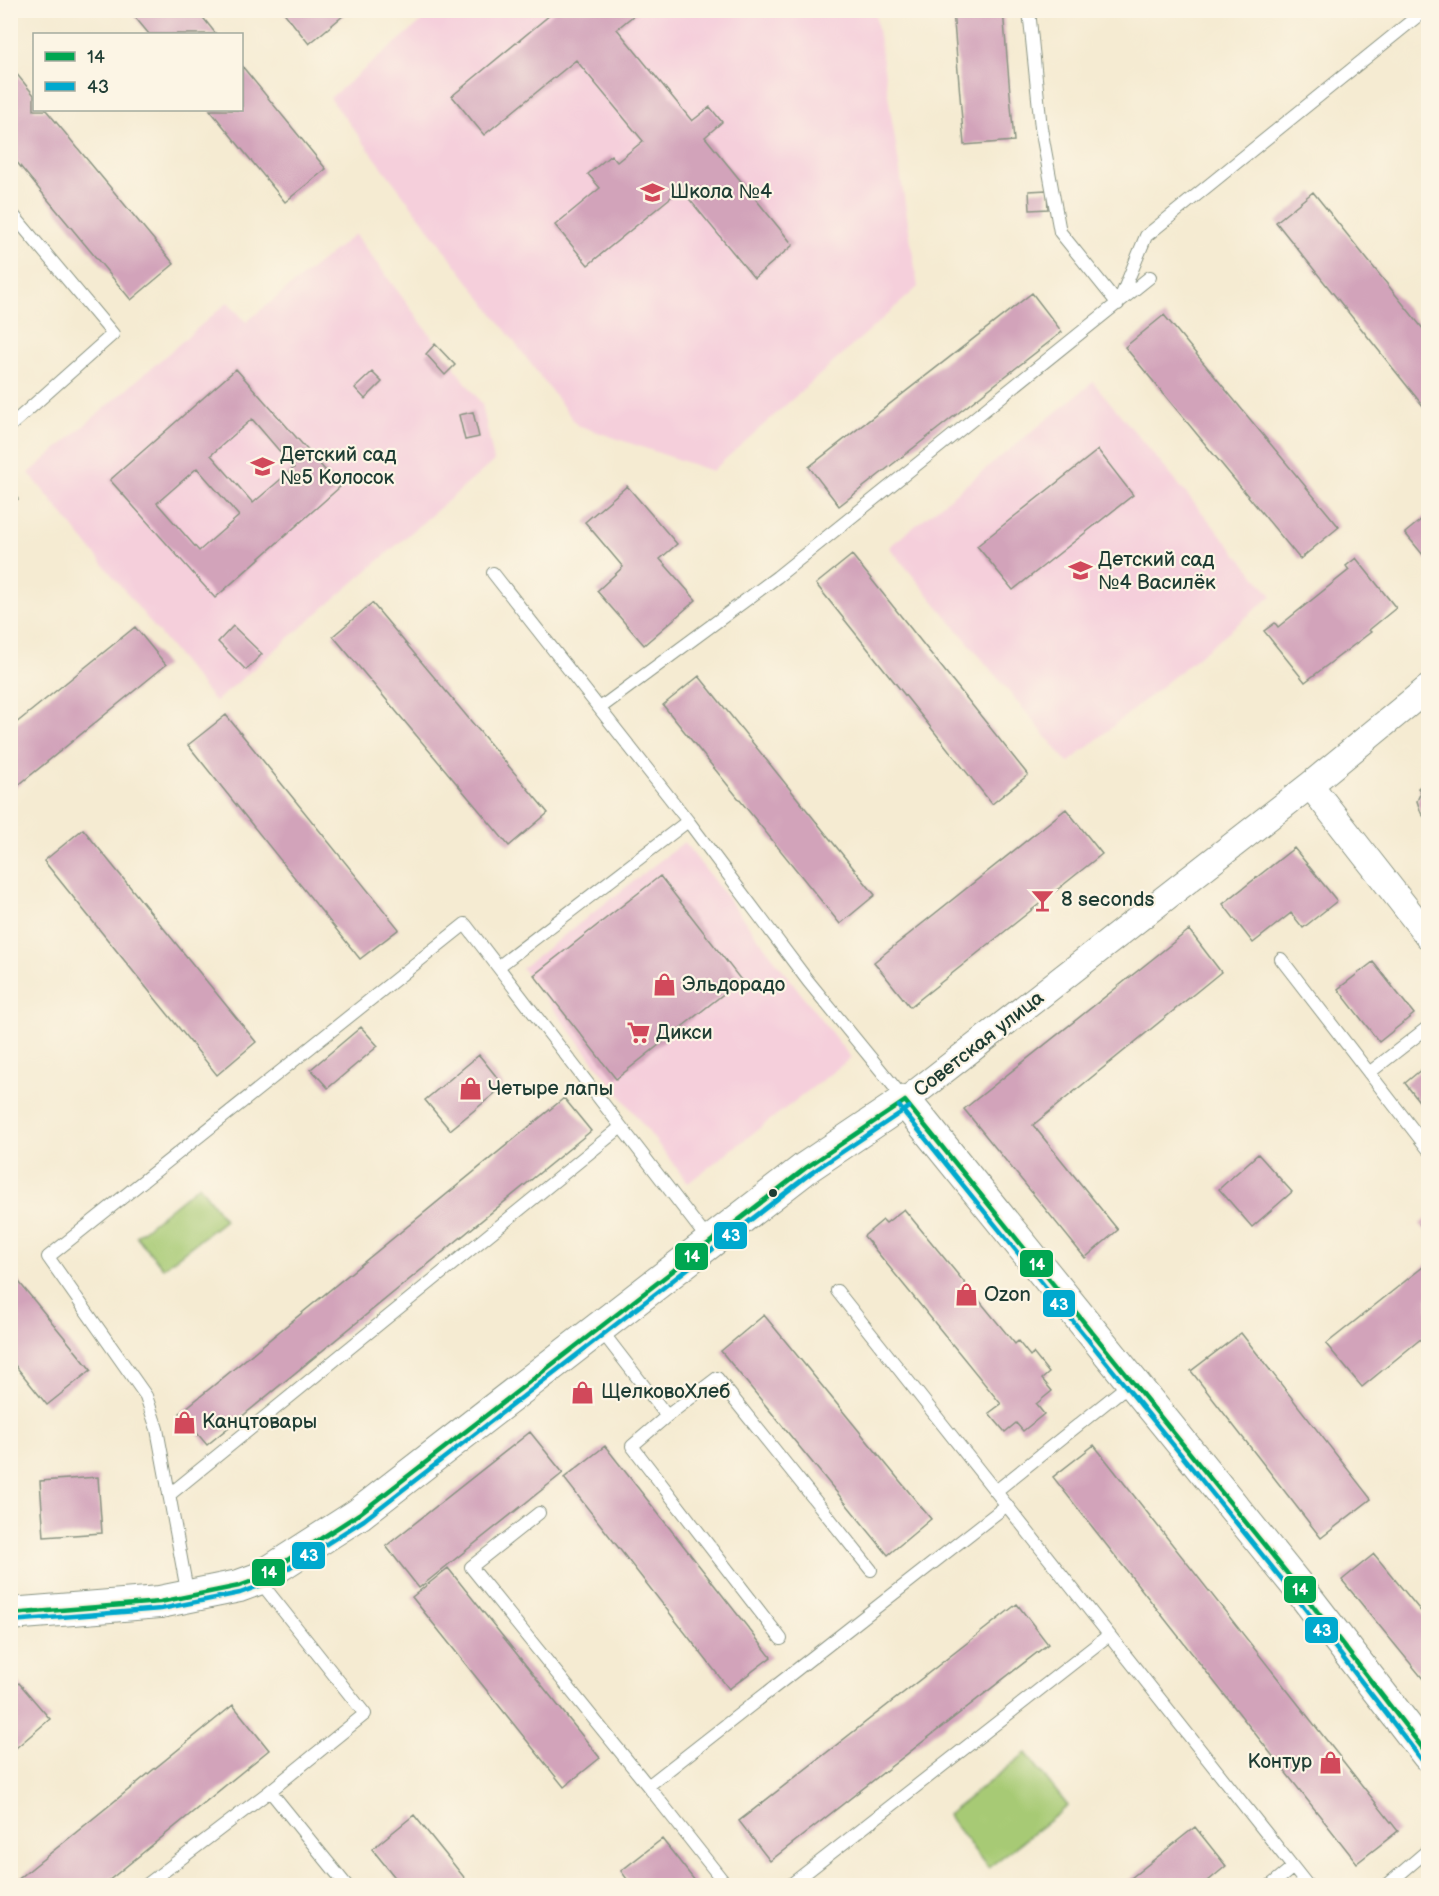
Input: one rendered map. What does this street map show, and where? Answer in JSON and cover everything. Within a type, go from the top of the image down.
[{"type":"street","name":"Советская улица","points":[[10,1614],[160,1602],[239,1586],[258,1579],[359,1514],[807,1167],[905,1101],[1310,785],[1428,688]]},
{"type":"street","points":[[1310,785],[1428,936]]},
{"type":"street","points":[[905,1101],[1133,1381],[1428,1755]]},
{"type":"lane","points":[[1029,10],[1041,128],[1060,232],[1118,304]]},
{"type":"lane","points":[[1118,304],[1146,236],[1425,10]]},
{"type":"lane","points":[[10,211],[113,334],[10,426]]},
{"type":"lane","points":[[600,708],[777,578],[1150,278]]},
{"type":"lane","points":[[493,573],[688,821],[808,981],[905,1101]]},
{"type":"lane","points":[[498,967],[688,821]]},
{"type":"lane","points":[[189,1597],[157,1429],[146,1396],[48,1257],[465,924],[710,1242]]},
{"type":"lane","points":[[1281,959],[1428,1149]]},
{"type":"lane","points":[[1369,1073],[1428,1027]]},
{"type":"lane","points":[[169,1495],[621,1127]]},
{"type":"lane","points":[[837,1291],[1308,1886]]},
{"type":"lane","points":[[599,1328],[667,1416]]},
{"type":"lane","points":[[781,1639],[632,1446],[667,1416],[717,1378],[871,1570]]},
{"type":"lane","points":[[996,1491],[1133,1381]]},
{"type":"lane","points":[[648,1786],[1007,1505]]},
{"type":"lane","points":[[539,1513],[471,1567],[727,1886]]},
{"type":"lane","points":[[145,1886],[270,1791],[365,1714],[258,1579]]},
{"type":"lane","points":[[789,1886],[1109,1635]]},
{"type":"lane","points":[[270,1791],[347,1886]]},
{"type":"lane","points":[[1386,1886],[1428,1850]]},
{"type":"lane","points":[[1270,1886],[1293,1867]]},
{"type":"shaded area","name":"Школа №4","points":[[434,11],[875,11],[918,287],[712,471],[577,425],[330,98]]},
{"type":"shaded area","name":"Детский сад №5 Колосок","points":[[355,234],[482,404],[494,461],[215,702],[29,473],[228,302],[246,322]]},
{"type":"shaded area","name":"Детский сад №4 Василёк","points":[[1093,382],[1272,596],[1068,763],[889,547]]},
{"type":"shaded area","points":[[684,842],[851,1058],[688,1183],[522,968]]},
{"type":"green space","points":[[199,1185],[225,1220],[163,1268],[136,1236]]},
{"type":"green space","points":[[1026,1753],[1068,1806],[988,1868],[947,1815]]},
{"type":"building","points":[[129,10],[197,10],[215,33],[148,33]]},
{"type":"building","points":[[282,10],[350,10],[309,44]]},
{"type":"building","points":[[556,10],[640,10],[617,29],[692,121],[710,107],[722,122],[705,137],[793,245],[754,278],[681,189],[588,265],[555,225],[600,188],[588,174],[611,155],[617,162],[643,141],[576,60],[484,135],[452,96]]},
{"type":"building","points":[[953,10],[1003,10],[1014,141],[964,145]]},
{"type":"building","points":[[10,66],[33,94],[33,111],[47,111],[174,264],[131,300],[10,154]]},
{"type":"building","points":[[243,67],[326,169],[285,202],[211,111],[243,111]]},
{"type":"building","points":[[1047,190],[1048,209],[1030,210],[1029,191]]},
{"type":"building","points":[[1313,192],[1428,335],[1428,412],[1276,222]]},
{"type":"building","points":[[1032,293],[1062,332],[839,506],[809,467]]},
{"type":"building","points":[[1164,315],[1339,527],[1300,559],[1125,347]]},
{"type":"building","points":[[435,344],[455,365],[445,375],[426,354]]},
{"type":"building","points":[[236,369],[340,487],[215,598],[110,480]],"holes":[[[252,419],[294,468],[253,503],[211,455]],[[197,468],[239,516],[199,551],[157,503]]]},
{"type":"building","points":[[372,372],[382,382],[365,399],[355,388]]},
{"type":"building","points":[[473,412],[479,437],[465,440],[459,415]]},
{"type":"building","points":[[1098,450],[1133,495],[1013,590],[977,546]]},
{"type":"building","points":[[627,486],[677,544],[660,559],[696,600],[644,645],[597,591],[623,567],[585,522]]},
{"type":"building","points":[[10,489],[18,499],[10,505]]},
{"type":"building","points":[[1428,514],[1428,561],[1405,533]]},
{"type":"building","points":[[852,555],[1028,775],[992,804],[816,584]]},
{"type":"building","points":[[1356,558],[1396,608],[1369,630],[1371,632],[1305,682],[1264,631],[1275,623],[1278,627],[1349,570],[1346,566]]},
{"type":"building","points":[[372,603],[548,813],[509,846],[333,636]]},
{"type":"building","points":[[233,626],[262,654],[246,670],[218,642]]},
{"type":"building","points":[[135,627],[166,665],[10,792],[10,728]]},
{"type":"building","points":[[699,676],[875,895],[840,924],[663,705]]},
{"type":"building","points":[[226,715],[399,929],[360,959],[188,745]]},
{"type":"building","points":[[1428,779],[1428,822],[1421,813],[1417,801],[1421,792],[1418,788]]},
{"type":"building","points":[[1066,809],[1102,854],[910,1007],[874,962]]},
{"type":"building","points":[[83,829],[256,1042],[217,1075],[44,861]]},
{"type":"building","points":[[1294,848],[1337,901],[1303,928],[1291,913],[1253,943],[1223,904]]},
{"type":"building","points":[[660,876],[741,980],[616,1079],[534,975]]},
{"type":"building","points":[[1189,930],[1221,972],[1033,1125],[1118,1230],[1085,1258],[964,1109]]},
{"type":"building","points":[[1373,962],[1414,1014],[1379,1042],[1338,989]]},
{"type":"building","points":[[361,1027],[378,1046],[328,1088],[311,1069]]},
{"type":"building","points":[[479,1055],[504,1086],[450,1130],[425,1100]]},
{"type":"building","points":[[1428,1064],[1428,1113],[1405,1083]]},
{"type":"building","points":[[564,1098],[591,1131],[207,1445],[180,1413]]},
{"type":"building","points":[[1258,1154],[1292,1192],[1252,1227],[1219,1189]]},
{"type":"building","points":[[904,1209],[1015,1344],[1018,1341],[1030,1356],[1033,1353],[1049,1373],[1042,1379],[1052,1391],[1036,1404],[1044,1414],[1023,1431],[1016,1423],[1005,1432],[989,1413],[1001,1404],[864,1236],[883,1220],[886,1223]]},
{"type":"building","points":[[1428,1217],[1428,1234],[1420,1224]]},
{"type":"building","points":[[1428,1263],[1428,1333],[1362,1387],[1326,1344]]},
{"type":"building","points":[[10,1271],[91,1370],[47,1405],[10,1359]]},
{"type":"building","points":[[764,1315],[931,1519],[888,1555],[721,1351]]},
{"type":"building","points":[[1241,1333],[1371,1499],[1321,1538],[1191,1371]]},
{"type":"building","points":[[530,1432],[563,1473],[419,1588],[386,1546]]},
{"type":"building","points":[[1094,1445],[1398,1831],[1357,1863],[1053,1477]]},
{"type":"building","points":[[605,1446],[771,1657],[729,1689],[564,1478]]},
{"type":"building","points":[[98,1477],[102,1533],[44,1537],[40,1481]]},
{"type":"building","points":[[1374,1554],[1428,1620],[1428,1685],[1342,1580]]},
{"type":"building","points":[[448,1568],[600,1758],[564,1787],[412,1597]]},
{"type":"building","points":[[1017,1604],[1048,1644],[770,1861],[739,1821]]},
{"type":"building","points":[[19,1683],[50,1719],[10,1753],[10,1690]]},
{"type":"building","points":[[233,1705],[269,1750],[102,1886],[10,1886]]},
{"type":"building","points":[[414,1815],[471,1886],[402,1886],[372,1849]]},
{"type":"building","points":[[1195,1827],[1226,1866],[1202,1886],[1121,1886]]},
{"type":"building","points":[[662,1839],[699,1886],[632,1886],[621,1871]]},
{"type":"transit line","name":"14","points":[[905,1101],[1299,1588],[1428,1755]]},
{"type":"transit line","name":"14","points":[[10,1614],[160,1602],[239,1586],[258,1579],[359,1514],[807,1167],[905,1101]]},
{"type":"transit line","name":"43","points":[[899,1106],[1293,1593],[1422,1760]]},
{"type":"transit line","name":"43","points":[[11,1621],[161,1609],[240,1593],[262,1585],[364,1520],[811,1173],[909,1107]]},
{"type":"place","name":"Школа №4","points":[[652,192]]},
{"type":"place","name":"Детский сад №5 Колосок","points":[[262,467]]},
{"type":"place","name":"Детский сад №4 Василёк","points":[[1080,571]]},
{"type":"place","name":"8 seconds","points":[[1043,900]]},
{"type":"place","name":"Эльдорадо","points":[[664,985]]},
{"type":"place","name":"Дикси","points":[[638,1033]]},
{"type":"place","name":"Четыре лапы","points":[[470,1089]]},
{"type":"place","name":"Ozon","points":[[966,1295]]},
{"type":"place","name":"ЩелковоХлеб","points":[[583,1392]]},
{"type":"place","name":"Канцтовары","points":[[184,1422]]},
{"type":"place","name":"Контур","points":[[1330,1762]]}]
